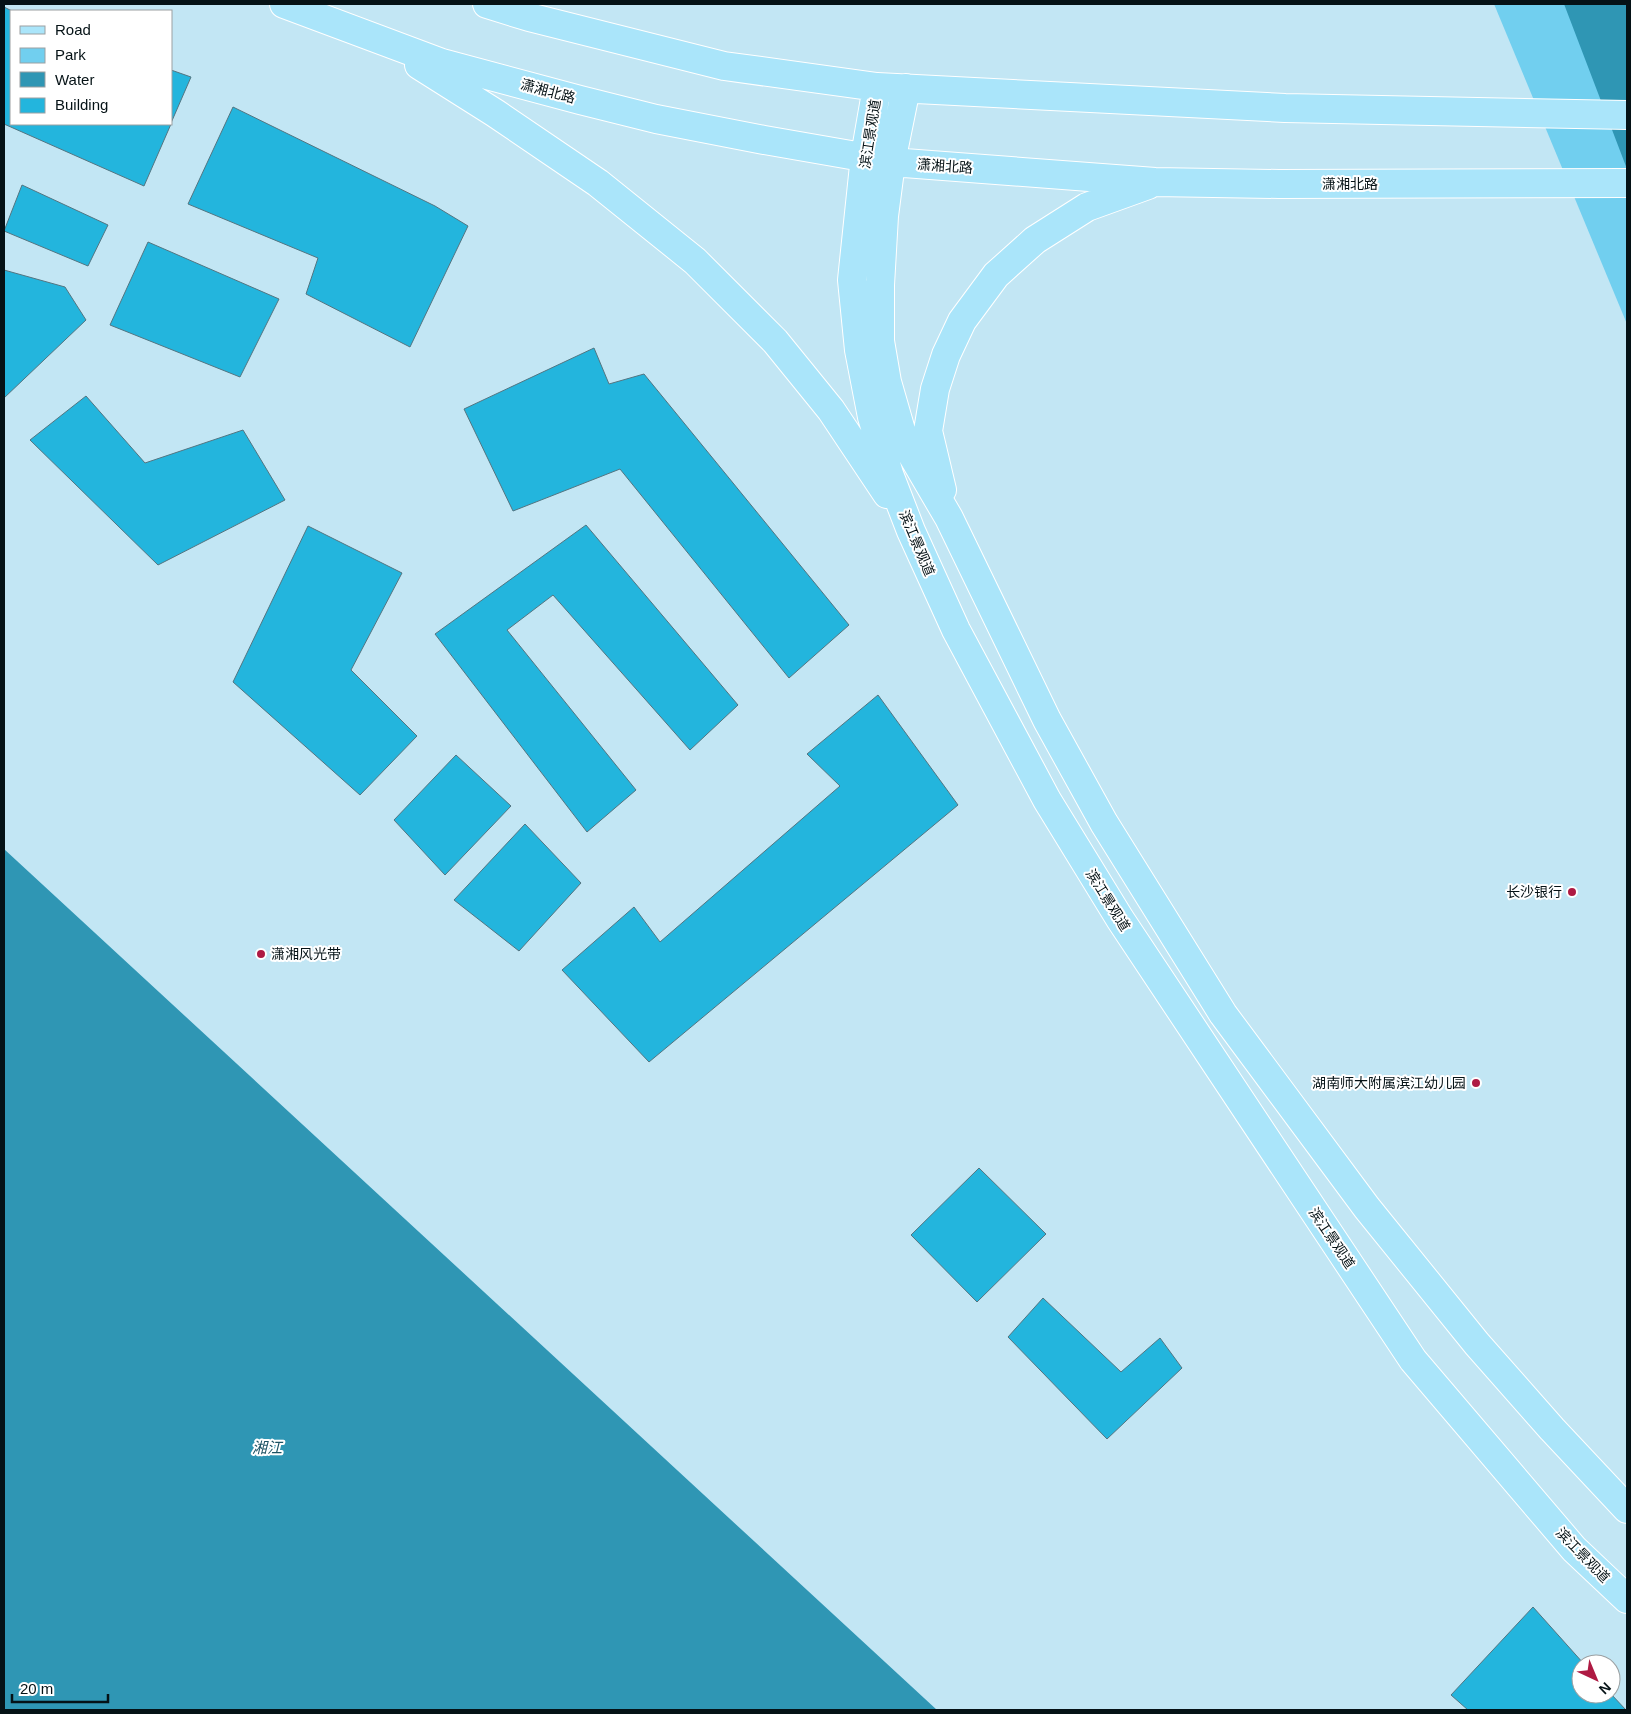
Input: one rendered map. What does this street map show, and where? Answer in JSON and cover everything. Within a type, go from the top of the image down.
[{"type":"main road","name":"潇湘北路","points":[[284,4],[442,63],[580,100],[656,119],[764,140],[878,159],[1155,182],[1279,184],[1627,183]]},
{"type":"main road","points":[[487,4],[724,66],[877,87],[1284,108],[1627,115]]},
{"type":"main road","points":[[330,21],[416,64],[495,113],[598,183],[694,261],[775,341],[831,410],[911,531]]},
{"type":"main road","name":"滨江景观道","points":[[877,87],[878,159],[884,216],[880,285],[880,341],[887,382],[904,440],[948,518],[1052,729],[1104,824],[1223,1014],[1367,1208],[1477,1344],[1552,1429],[1627,1509]]},
{"type":"main road","name":"滨江景观道","points":[[906,88],[878,159],[852,280],[858,350],[872,417],[889,474],[911,531],[956,630],[1047,800],[1120,919],[1413,1360],[1574,1549],[1627,1599]]},
{"type":"main road","points":[[948,518],[928,431],[935,389],[946,355],[962,321],[996,276],[1035,240],[1087,207],[1155,182]]},
{"type":"green space","points":[[1494,4],[1627,4],[1627,324]]},
{"type":"water","points":[[1564,4],[1627,4],[1627,169]]},
{"type":"water","name":"湘江","points":[[4,849],[937,1710],[4,1710]]},
{"type":"building","points":[[4,7],[10,10],[10,125],[171,125],[144,186],[4,124]]},
{"type":"building","points":[[172,70],[191,77],[172,121]]},
{"type":"building","points":[[233,107],[435,206],[468,226],[410,347],[306,294],[318,258],[188,204]]},
{"type":"building","points":[[22,185],[108,225],[88,266],[4,231]]},
{"type":"building","points":[[148,242],[279,299],[240,377],[110,325]]},
{"type":"building","points":[[4,270],[65,287],[86,320],[4,398]]},
{"type":"building","points":[[594,348],[609,384],[644,374],[849,625],[789,678],[620,469],[513,511],[464,409]]},
{"type":"building","points":[[86,396],[145,463],[243,430],[285,500],[158,565],[30,440]]},
{"type":"building","points":[[586,525],[738,705],[690,750],[553,595],[507,630],[636,790],[587,832],[435,634]]},
{"type":"building","points":[[308,526],[402,573],[351,670],[417,736],[360,795],[233,682]]},
{"type":"building","points":[[878,695],[958,805],[649,1062],[562,970],[634,907],[660,942],[840,786],[807,754]]},
{"type":"building","points":[[456,755],[511,806],[445,875],[394,820]]},
{"type":"building","points":[[525,824],[581,883],[519,951],[454,900]]},
{"type":"building","points":[[979,1168],[1046,1234],[977,1302],[911,1235]]},
{"type":"building","points":[[1043,1298],[1121,1372],[1160,1338],[1182,1368],[1107,1439],[1008,1337]]},
{"type":"building","points":[[1533,1607],[1575,1654],[1571,1654],[1571,1704],[1620,1704],[1626,1710],[1468,1710],[1451,1695]]},
{"type":"place","name":"长沙银行","points":[[1572,892]]},
{"type":"place","name":"潇湘风光带","points":[[261,954]]},
{"type":"place","name":"湖南师大附属滨江幼儿园","points":[[1476,1083]]}]
